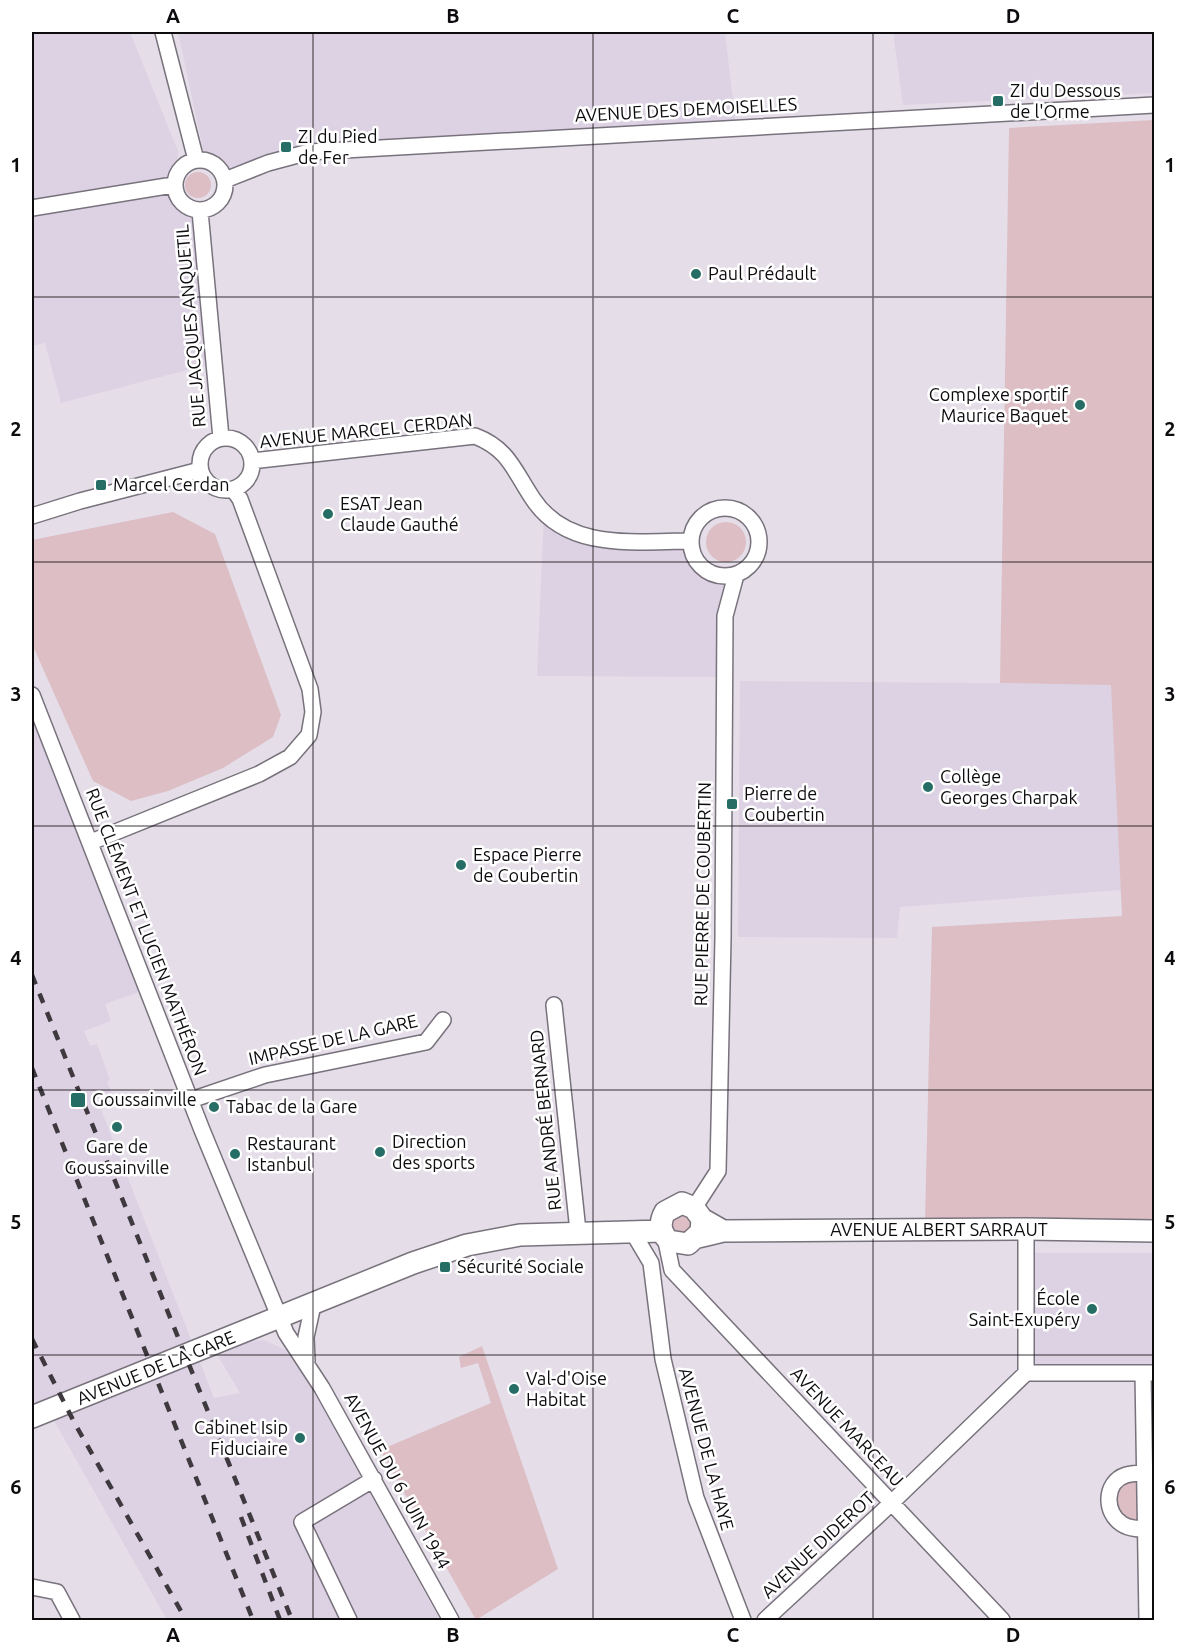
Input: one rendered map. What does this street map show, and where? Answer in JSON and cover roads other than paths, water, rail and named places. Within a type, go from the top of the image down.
[{"type":"street","points":[[163,32],[196,160]]},
{"type":"street","name":"AVENUE DES DEMOISELLES","points":[[225,180],[268,163],[309,152],[1155,105]]},
{"type":"street","points":[[32,208],[173,185],[183,170],[196,160],[205,159],[214,163],[225,180],[225,189],[217,204],[200,210],[185,206],[179,200],[173,185]]},
{"type":"street","name":"RUE JACQUES ANQUETIL","points":[[200,210],[221,438]]},
{"type":"street","name":"AVENUE MARCEL CERDAN","points":[[252,461],[475,436],[502,450],[534,501],[570,531],[598,540],[692,541]]},
{"type":"street","points":[[221,438],[238,440],[250,453],[252,461],[248,479],[233,489],[216,489],[203,478],[199,461],[206,446],[221,438]]},
{"type":"street","points":[[32,516],[200,470]]},
{"type":"street","points":[[91,842],[259,774],[290,757],[309,735],[313,712],[310,689],[240,499],[233,489]]},
{"type":"street","points":[[715,510],[735,510],[744,514],[752,522],[759,542],[753,562],[736,575],[725,576],[705,569],[697,562],[692,541],[698,522],[715,510]]},
{"type":"street","name":"RUE PIERRE DE COUBERTIN","points":[[680,1238],[718,1171],[723,927],[724,616],[736,575]]},
{"type":"street","name":"RUE CLÉMENT ET LUCIEN MATHÉRON","points":[[32,695],[279,1317]]},
{"type":"street","name":"RUE ANDRÉ BERNARD","points":[[554,1005],[578,1231]]},
{"type":"street","name":"IMPASSE DE LA GARE","points":[[191,1100],[265,1074],[426,1042],[442,1020]]},
{"type":"street","points":[[1026,1229],[1026,1373],[1149,1373],[1150,1529],[1147,1620]]},
{"type":"street","name":"AVENUE ALBERT SARRAUT","points":[[279,1317],[413,1263],[467,1245],[520,1235],[578,1231],[632,1231],[680,1238],[723,1231],[1026,1229],[1155,1231]]},
{"type":"street","name":"AVENUE DE LA HAYE","points":[[632,1231],[651,1263],[663,1359],[696,1498],[743,1620]]},
{"type":"street","points":[[655,1281],[680,1238]]},
{"type":"street","name":"AVENUE MARCEAU","points":[[680,1238],[892,1503],[996,1618]]},
{"type":"street","points":[[307,1361],[306,1337],[313,1305]]},
{"type":"street","name":"AVENUE DU 6 JUIN 1944","points":[[279,1317],[286,1334],[307,1361],[452,1620]]},
{"type":"street","name":"AVENUE DE LA GARE","points":[[32,1417],[245,1333],[279,1317]]},
{"type":"street","name":"AVENUE DIDEROT","points":[[765,1620],[892,1503],[1026,1373]]},
{"type":"street","points":[[1149,1473],[1127,1475],[1118,1479],[1112,1486],[1109,1502],[1110,1510],[1121,1523],[1150,1529]]},
{"type":"street","points":[[349,1620],[303,1522],[374,1479]]},
{"type":"street","points":[[32,1587],[57,1592],[72,1620]]},
{"type":"railway","points":[[32,975],[292,1620]]},
{"type":"railway","points":[[32,1068],[253,1620]]},
{"type":"railway","points":[[32,1339],[74,1422],[186,1620]]},
{"type":"railway","points":[[241,1517],[280,1620]]},
{"type":"place","name":"ZI du Dessous de l'Orme","points":[[998,101]]},
{"type":"place","name":"ZI du Pied de Fer","points":[[286,147]]},
{"type":"place","name":"Paul Prédault","points":[[696,274]]},
{"type":"place","name":"Complexe sportif Maurice Baquet","points":[[1080,405]]},
{"type":"place","name":"Marcel Cerdan","points":[[101,485]]},
{"type":"place","name":"ESAT Jean Claude Gauthé","points":[[328,514]]},
{"type":"place","name":"Collège Georges Charpak","points":[[928,787]]},
{"type":"place","name":"Pierre de Coubertin","points":[[732,804]]},
{"type":"place","name":"Espace Pierre de Coubertin","points":[[461,865]]},
{"type":"place","name":"Goussainville","points":[[78,1100]]},
{"type":"place","name":"Tabac de la Gare","points":[[214,1107]]},
{"type":"place","name":"Gare de Goussainville","points":[[117,1127]]},
{"type":"place","name":"Direction des sports","points":[[380,1152]]},
{"type":"place","name":"Restaurant Istanbul","points":[[235,1154]]},
{"type":"place","name":"Sécurité Sociale","points":[[445,1267]]},
{"type":"place","name":"École Saint-Exupéry","points":[[1092,1309]]},
{"type":"place","name":"Val-d'Oise Habitat","points":[[514,1389]]},
{"type":"place","name":"Cabinet Isip Fiduciaire","points":[[300,1438]]}]
